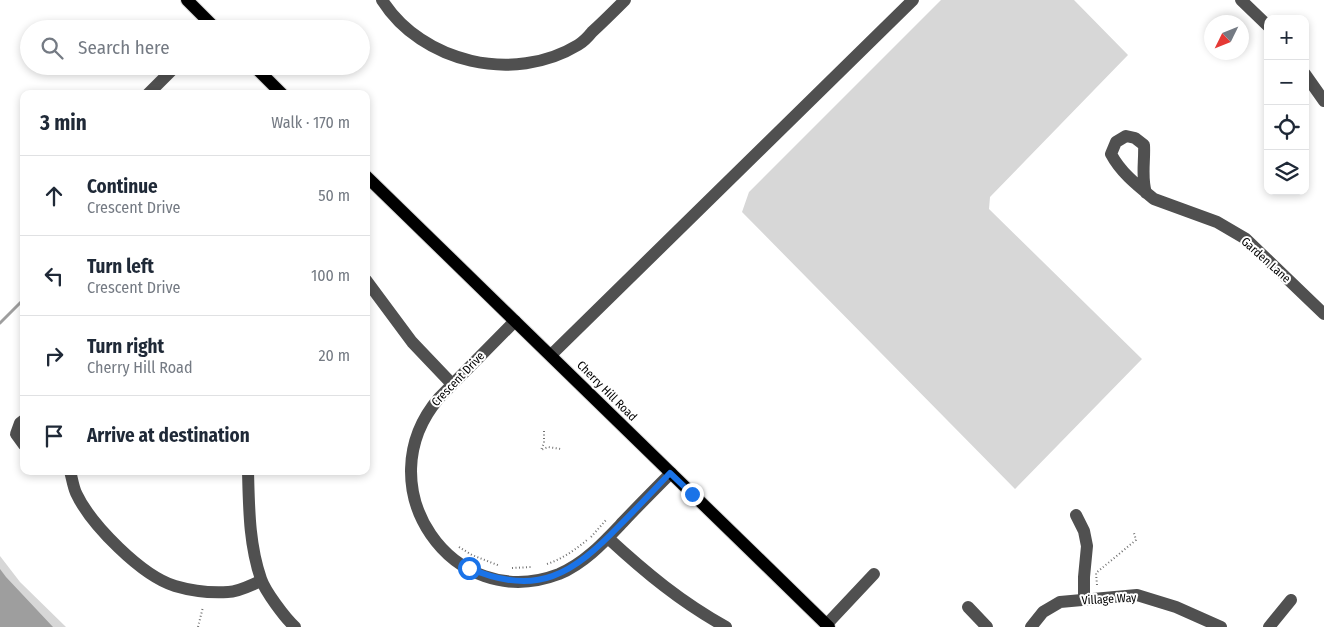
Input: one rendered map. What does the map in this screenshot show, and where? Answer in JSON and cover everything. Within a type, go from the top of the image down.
[{"type":"main road","points":[[187,0],[207,20]]},
{"type":"main road","points":[[263,75],[278,90]]},
{"type":"main road","name":"Cherry Hill Road","points":[[370,180],[827,626]]},
{"type":"street","points":[[382,0],[391,14],[424,43],[459,59],[505,66],[544,61],[579,45],[625,0]]},
{"type":"street","points":[[551,355],[913,0]]},
{"type":"street","points":[[1241,0],[1264,22]]},
{"type":"street","points":[[152,90],[167,75]]},
{"type":"street","points":[[1309,80],[1324,101]]},
{"type":"street","name":"Garden Lane","points":[[1146,193],[1154,199],[1217,222],[1252,244],[1324,314]]},
{"type":"street","points":[[370,285],[412,342],[452,384]]},
{"type":"street","name":"Crescent Drive","points":[[515,321],[434,403],[419,428],[414,442],[410,464],[412,490],[428,530],[441,547],[460,563],[480,573],[504,580],[549,577],[571,568],[588,557],[670,473]]},
{"type":"street","points":[[20,423],[16,434],[20,440]]},
{"type":"street","points":[[71,475],[76,493],[88,514],[110,539],[142,568],[174,586],[203,592],[231,592],[261,581]]},
{"type":"street","points":[[248,475],[251,539],[261,581],[295,627]]},
{"type":"street","points":[[1076,515],[1084,531],[1087,546],[1084,600]]},
{"type":"street","points":[[608,538],[637,566],[670,592],[726,627]]},
{"type":"street","points":[[827,626],[874,574]]},
{"type":"street","name":"Village Way","points":[[1031,627],[1043,612],[1060,602],[1137,595],[1176,607],[1221,627]]},
{"type":"street","points":[[1269,627],[1290,600]]},
{"type":"street","points":[[968,607],[987,627]]},
{"type":"path","points":[[544,431],[544,443],[541,450],[548,447],[561,449]]},
{"type":"path","points":[[455,542],[472,555],[506,568],[540,566],[556,561],[576,550],[606,520]]},
{"type":"path","points":[[1097,585],[1096,573],[1136,540],[1134,533]]},
{"type":"path","points":[[198,627],[203,607]]},
{"type":"shaded area","points":[[941,0],[1074,0],[1128,55],[990,197],[989,209],[1142,359],[1015,489],[742,212],[749,192]]},
{"type":"shaded area","points":[[0,556],[20,582],[66,627],[0,627]]},
{"type":"shaded area","points":[[0,569],[6,577],[53,627],[0,627]]},
{"type":"waterway","points":[[0,323],[20,303]]},
{"type":"route","points":[[469,568],[504,580],[516,581],[549,577],[571,568],[588,557],[670,473],[692,494]]}]
